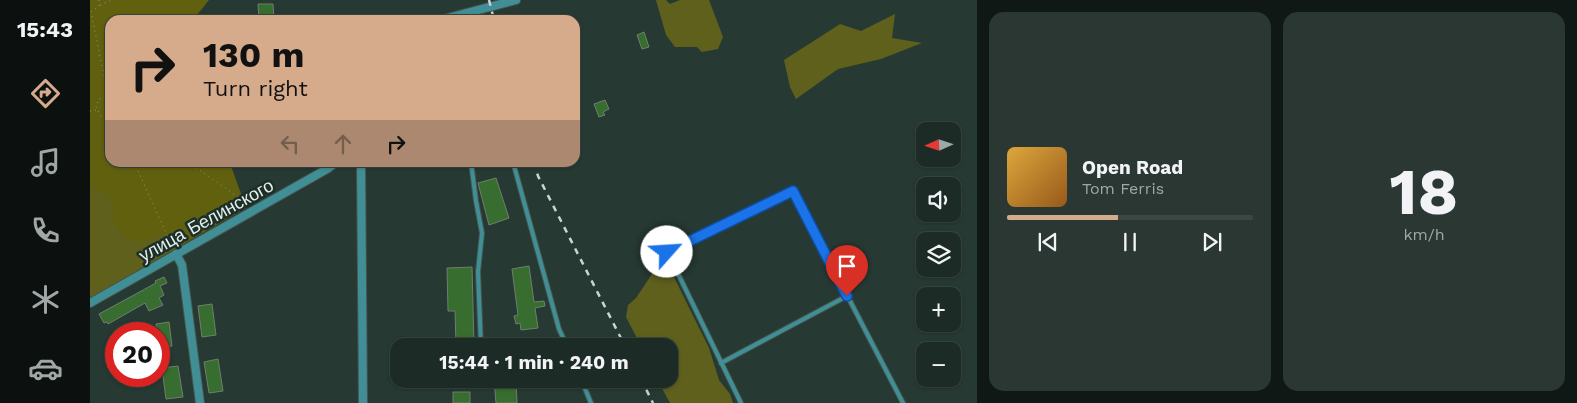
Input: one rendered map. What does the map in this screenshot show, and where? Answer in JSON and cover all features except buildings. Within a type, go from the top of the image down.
[{"type":"street","points":[[466,15],[516,0]]},
{"type":"street","name":"улица Белинского","points":[[90,303],[330,167]]},
{"type":"street","points":[[361,167],[363,403]]},
{"type":"street","points":[[176,254],[182,265],[200,403]]},
{"type":"lane","points":[[472,167],[482,233],[478,272],[482,338]]},
{"type":"lane","points":[[513,167],[563,338]]},
{"type":"lane","points":[[741,403],[667,252],[793,191],[901,402]]},
{"type":"lane","points":[[721,363],[847,296]]},
{"type":"lane","points":[[585,388],[591,403]]},
{"type":"path","points":[[100,0],[100,5]]},
{"type":"path","points":[[90,15],[100,5],[112,0]]},
{"type":"path","points":[[91,12],[105,76]]},
{"type":"path","points":[[105,97],[99,99],[97,110],[101,117],[105,118]]},
{"type":"path","points":[[90,111],[97,110]]},
{"type":"path","points":[[136,167],[176,254]]},
{"type":"path","points":[[195,167],[245,201],[252,211]]},
{"type":"shaded area","points":[[90,0],[209,0],[197,15],[105,15],[105,167],[231,167],[246,208],[90,298]]},
{"type":"shaded area","points":[[656,0],[666,0],[670,4],[680,0],[709,0],[723,37],[718,49],[702,52],[697,47],[675,47],[666,35]]},
{"type":"shaded area","points":[[895,14],[892,38],[922,43],[881,59],[838,69],[796,99],[790,87],[784,60],[840,24],[861,31]]},
{"type":"shaded area","points":[[90,186],[107,195],[113,207],[114,224],[126,238],[132,241],[143,242],[166,232],[174,249],[90,298]]},
{"type":"shaded area","points":[[660,262],[668,265],[709,348],[719,380],[730,394],[733,403],[670,403],[662,388],[678,388],[678,338],[637,338],[626,317],[628,305],[636,298]]},
{"type":"railway","points":[[489,0],[493,15]]},
{"type":"railway","points":[[535,167],[538,176],[621,338]]},
{"type":"railway","points":[[646,388],[653,403]]},
{"type":"route","points":[[667,252],[793,191],[847,296]]}]
